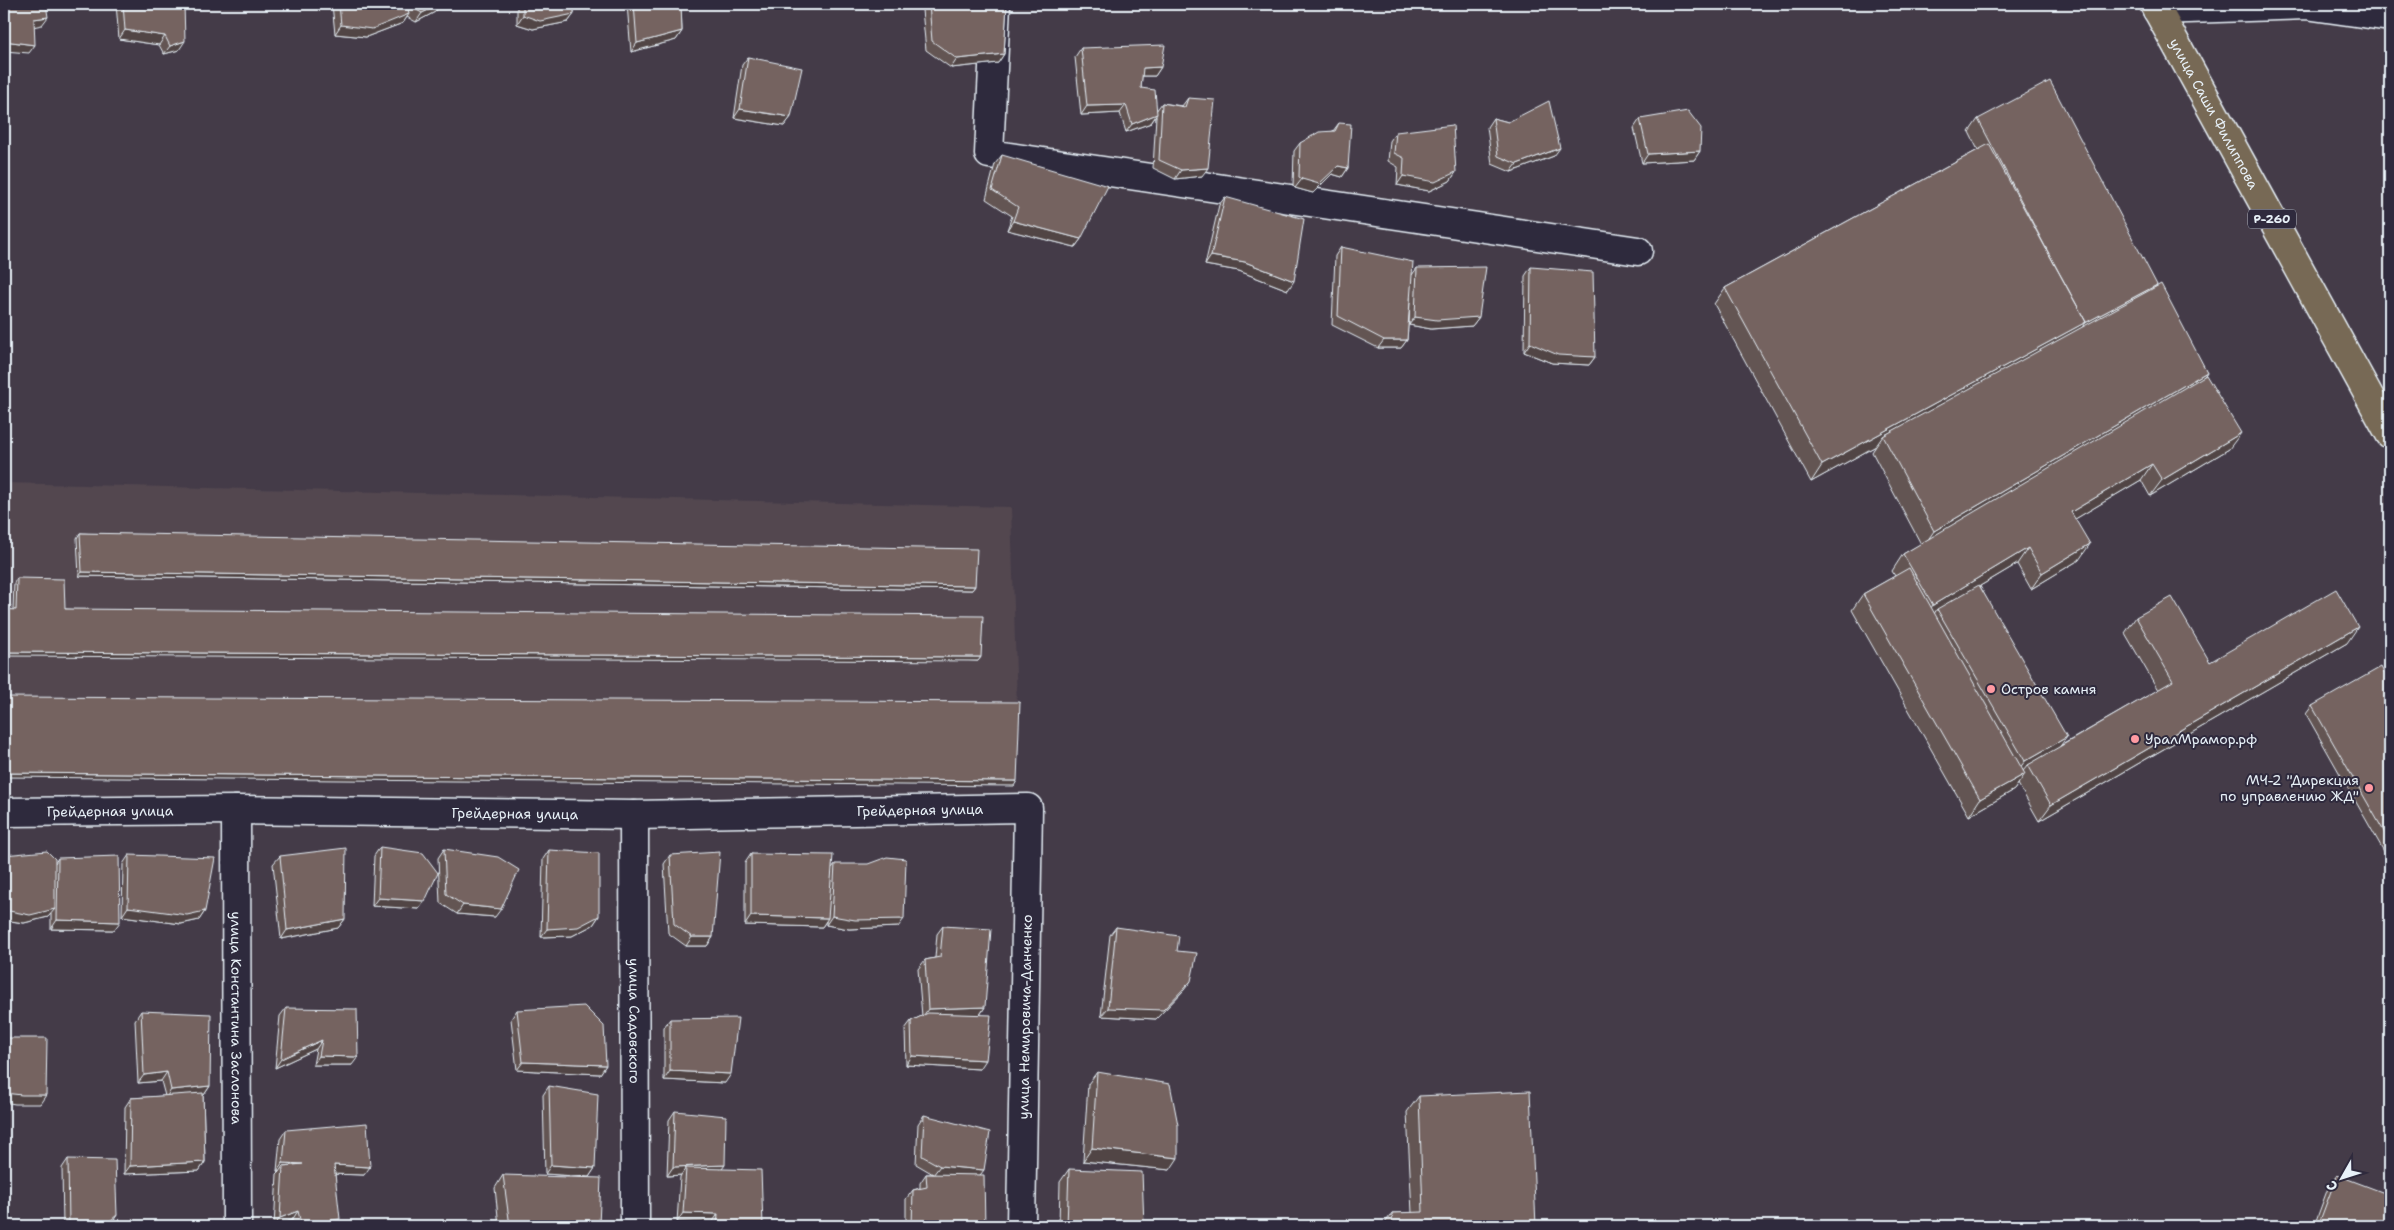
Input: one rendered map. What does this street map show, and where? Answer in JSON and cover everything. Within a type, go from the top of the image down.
[{"type":"highway","name":"улица Саши Филиппова","points":[[2156,7],[2390,434]]},
{"type":"street","points":[[996,4],[989,154],[1638,251]]},
{"type":"street","points":[[2156,7],[2306,5],[2390,17]]},
{"type":"street","name":"Грейдерная улица","points":[[4,812],[236,810],[634,815],[1028,808]]},
{"type":"street","name":"улица Немировича-Данченко","points":[[1022,1226],[1028,808]]},
{"type":"street","name":"улица Константина Заслонова","points":[[236,810],[238,1226]]},
{"type":"street","name":"улица Садовского","points":[[634,815],[635,1226]]},
{"type":"shaded area","points":[[4,483],[1011,507],[1017,707],[4,777]]},
{"type":"building","points":[[4,4],[46,4],[48,17],[34,19],[35,45],[4,41]]},
{"type":"building","points":[[123,4],[184,4],[185,41],[170,46],[165,36],[125,30]]},
{"type":"building","points":[[339,4],[407,4],[409,14],[372,29],[341,25]]},
{"type":"building","points":[[410,4],[441,4],[422,13],[411,7]]},
{"type":"building","points":[[523,4],[574,4],[574,14],[540,21],[523,15]]},
{"type":"building","points":[[634,4],[681,4],[682,31],[637,43]]},
{"type":"building","points":[[929,4],[1007,4],[1004,54],[957,59],[932,41]]},
{"type":"building","points":[[1165,45],[1161,67],[1143,68],[1141,88],[1155,90],[1157,114],[1132,124],[1126,105],[1087,106],[1081,48]]},
{"type":"building","points":[[748,57],[802,68],[791,117],[740,109]]},
{"type":"building","points":[[2050,81],[2157,285],[2085,323],[1978,119]]},
{"type":"building","points":[[1188,98],[1215,100],[1208,168],[1181,170],[1159,160],[1162,103],[1185,107]]},
{"type":"building","points":[[1549,101],[1560,148],[1517,164],[1498,156],[1493,118],[1508,122]]},
{"type":"building","points":[[1688,111],[1701,128],[1700,151],[1648,154],[1640,119]]},
{"type":"building","points":[[1339,123],[1351,124],[1348,168],[1338,166],[1319,184],[1299,177],[1300,143],[1319,132],[1335,131]]},
{"type":"building","points":[[1453,125],[1456,172],[1435,182],[1403,176],[1404,158],[1394,153],[1396,132]]},
{"type":"building","points":[[1989,144],[2086,322],[1822,465],[1725,288]]},
{"type":"building","points":[[1002,155],[1108,186],[1081,239],[1013,221],[1018,207],[992,190]]},
{"type":"building","points":[[1225,197],[1304,219],[1294,281],[1245,262],[1211,256]]},
{"type":"building","points":[[1341,247],[1413,262],[1407,340],[1384,340],[1338,316]]},
{"type":"building","points":[[1486,267],[1479,317],[1437,320],[1415,317],[1417,268]]},
{"type":"building","points":[[1531,267],[1593,272],[1595,357],[1558,355],[1530,343]]},
{"type":"building","points":[[2161,284],[2207,372],[1934,531],[1883,436]]},
{"type":"building","points":[[2206,375],[2241,433],[2162,480],[2152,464],[2071,512],[2090,544],[2042,573],[2028,548],[1933,605],[1903,554]]},
{"type":"building","points":[[80,533],[977,549],[975,586],[82,572]]},
{"type":"building","points":[[1909,568],[2025,774],[1980,799],[1863,594]]},
{"type":"building","points":[[17,578],[64,579],[65,609],[983,616],[981,657],[4,652],[4,609],[16,610]]},
{"type":"building","points":[[1979,585],[2067,737],[2025,761],[1937,609]]},
{"type":"building","name":"УралМрамор.рф","points":[[2336,589],[2358,627],[2051,805],[2028,765],[2173,681],[2136,617],[2172,597],[2210,662]]},
{"type":"building","name":"МЧ-2 \"Дирекция по управлению ЖД\"","points":[[2381,667],[2390,684],[2390,842],[2312,706]]},
{"type":"building","points":[[4,697],[1020,702],[1017,781],[4,773]]},
{"type":"building","points":[[380,847],[423,853],[438,873],[425,901],[378,898]]},
{"type":"building","points":[[346,848],[345,919],[287,930],[280,856]]},
{"type":"building","points":[[444,849],[498,857],[519,870],[501,909],[463,905],[446,894]]},
{"type":"building","points":[[549,850],[599,853],[599,916],[578,927],[547,929]]},
{"type":"building","points":[[47,851],[55,859],[55,909],[30,915],[4,910],[4,855]]},
{"type":"building","points":[[720,852],[713,937],[692,937],[674,924],[670,855]]},
{"type":"building","points":[[751,854],[833,855],[828,918],[751,916]]},
{"type":"building","points":[[129,855],[215,858],[205,911],[187,915],[128,907]]},
{"type":"building","points":[[119,856],[120,922],[57,920],[58,858]]},
{"type":"building","points":[[887,857],[906,859],[904,919],[855,920],[832,916],[835,864],[868,864]]},
{"type":"building","points":[[943,926],[991,929],[985,1007],[928,1009],[925,960],[940,957]]},
{"type":"building","points":[[1116,927],[1179,936],[1177,951],[1197,953],[1191,981],[1163,1010],[1108,1008]]},
{"type":"building","points":[[584,1006],[604,1026],[606,1065],[523,1062],[517,1010]]},
{"type":"building","points":[[286,1008],[357,1009],[358,1057],[319,1056],[322,1040],[281,1059]]},
{"type":"building","points":[[141,1011],[211,1014],[210,1086],[171,1090],[167,1072],[144,1075]]},
{"type":"building","points":[[928,1013],[991,1015],[986,1060],[912,1056],[911,1021]]},
{"type":"building","points":[[738,1018],[731,1074],[670,1071],[670,1019]]},
{"type":"building","points":[[4,1038],[47,1038],[46,1095],[4,1093]]},
{"type":"building","points":[[1097,1072],[1170,1084],[1178,1125],[1178,1158],[1092,1148]]},
{"type":"building","points":[[549,1086],[598,1094],[595,1168],[551,1165]]},
{"type":"building","points":[[1530,1091],[1536,1226],[1393,1226],[1392,1213],[1423,1212],[1419,1096]]},
{"type":"building","points":[[203,1093],[205,1162],[130,1166],[131,1098]]},
{"type":"building","points":[[675,1111],[726,1116],[725,1165],[673,1167]]},
{"type":"building","points":[[924,1115],[990,1132],[984,1170],[940,1166],[922,1156]]},
{"type":"building","points":[[367,1123],[370,1167],[334,1165],[340,1219],[301,1224],[298,1211],[280,1218],[283,1166],[303,1164],[283,1163],[286,1130]]},
{"type":"building","points":[[68,1159],[115,1160],[117,1215],[105,1225],[69,1226]]},
{"type":"building","points":[[686,1168],[761,1170],[763,1226],[717,1226],[718,1214],[683,1213]]},
{"type":"building","points":[[1069,1169],[1142,1172],[1144,1226],[1067,1226]]},
{"type":"building","points":[[926,1174],[984,1175],[985,1226],[912,1226],[913,1190],[927,1187]]},
{"type":"building","points":[[503,1175],[601,1178],[599,1226],[510,1226]]},
{"type":"building","points":[[2337,1175],[2390,1195],[2390,1226],[2318,1226]]},
{"type":"place","name":"Остров камня","points":[[1991,689]]},
{"type":"place","name":"УралМрамор.рф","points":[[2135,739]]},
{"type":"place","name":"МЧ-2 \"Дирекция по управлению ЖД\"","points":[[2369,788]]}]
